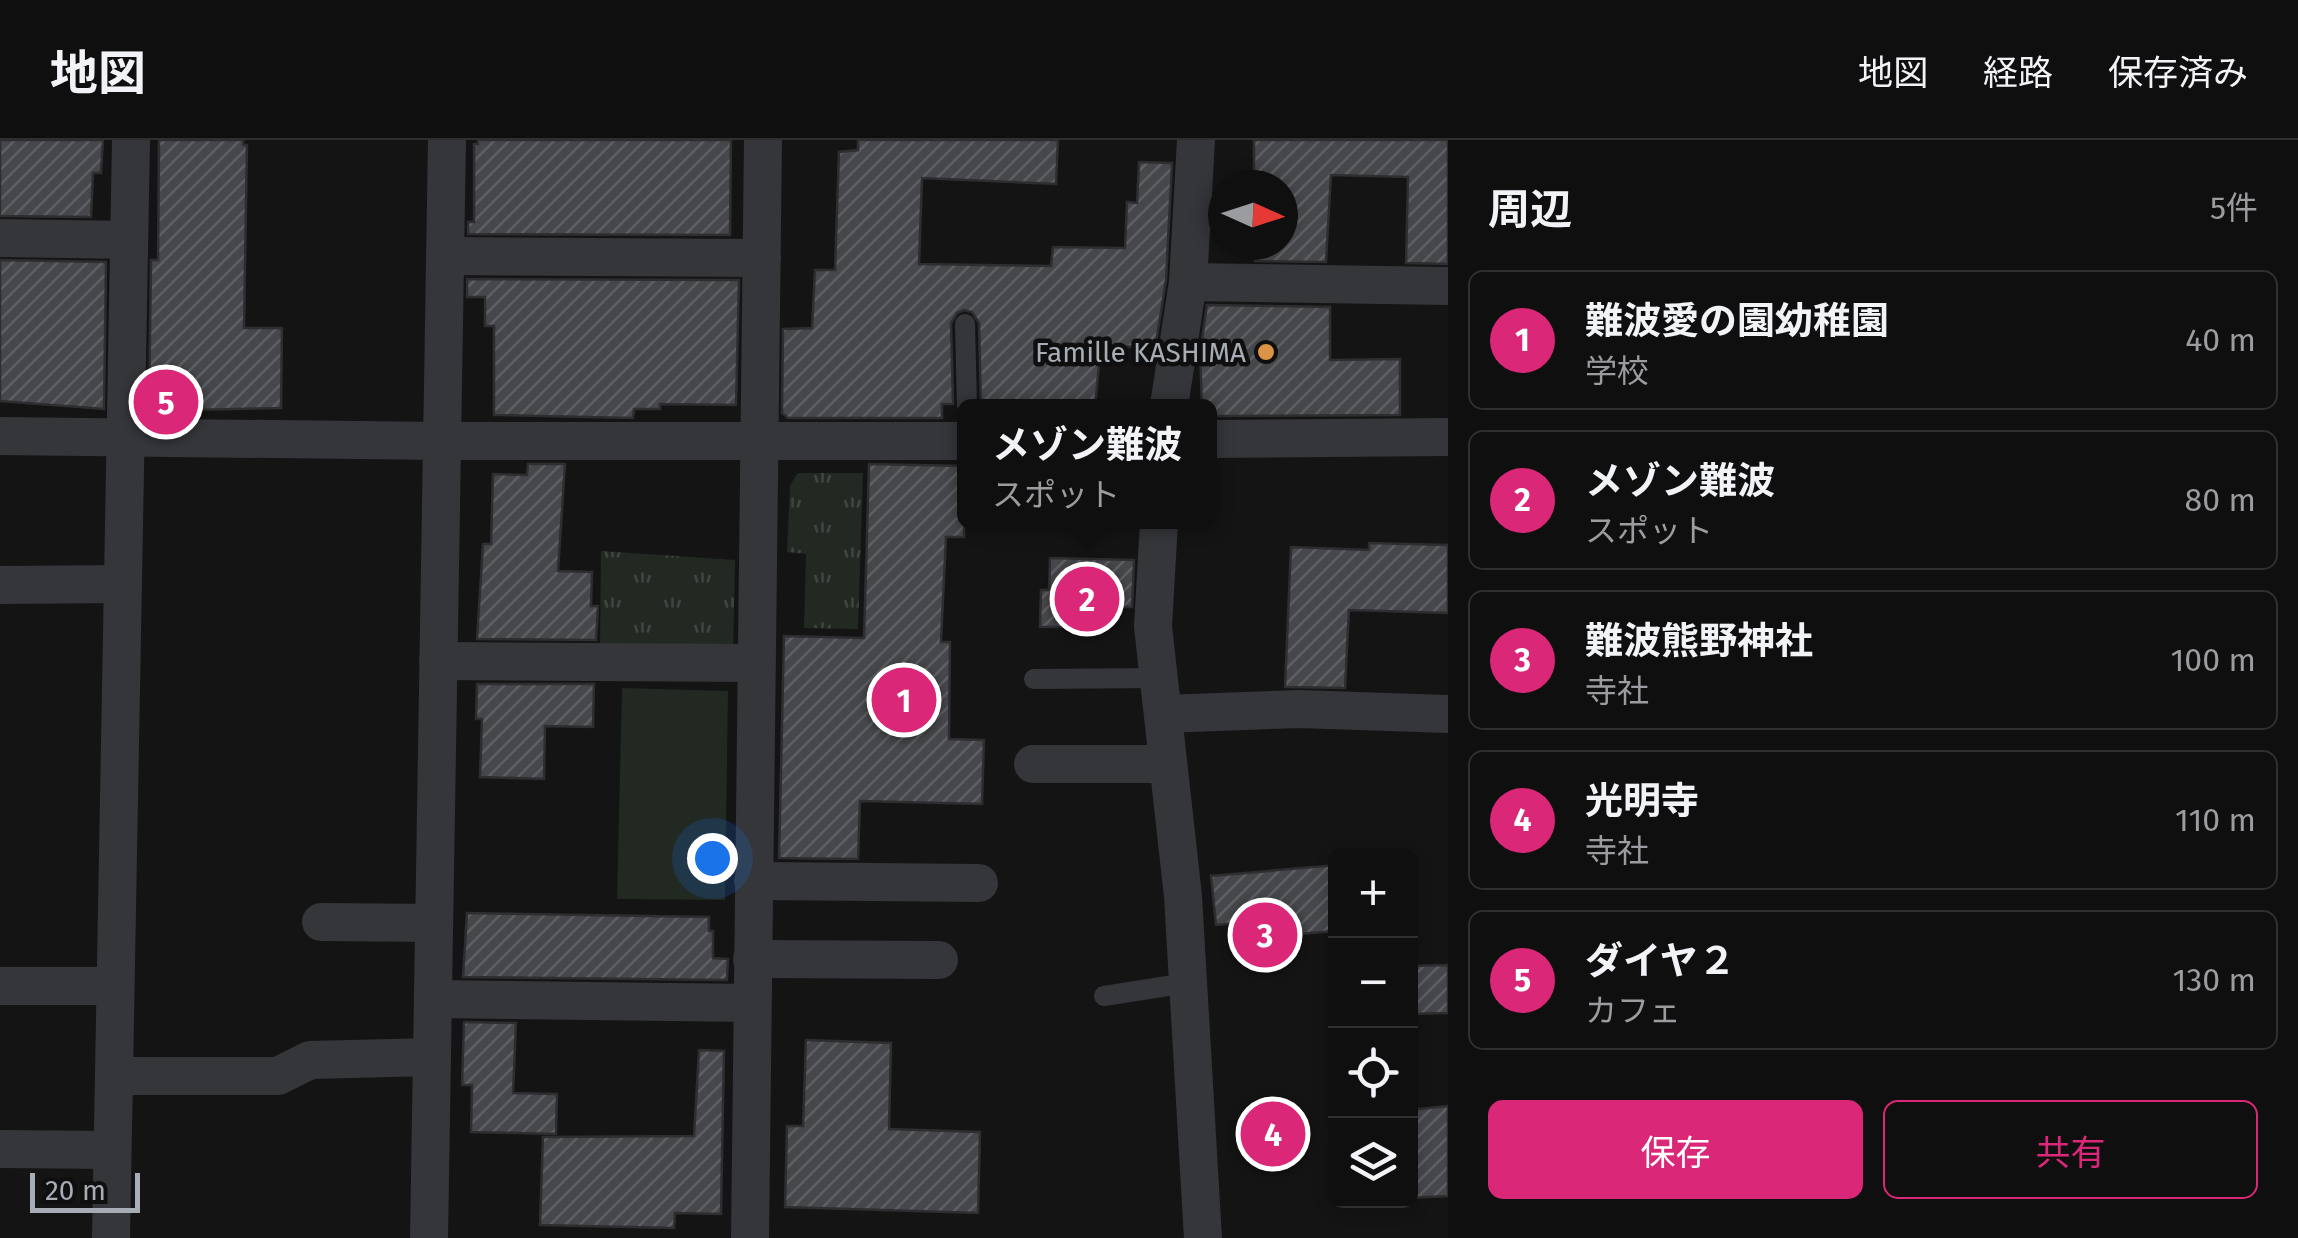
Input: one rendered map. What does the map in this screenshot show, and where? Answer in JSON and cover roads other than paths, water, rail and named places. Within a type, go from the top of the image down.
[{"type":"street","points":[[111,1238],[131,140]]},
{"type":"street","points":[[430,1238],[447,140]]},
{"type":"street","points":[[750,1238],[764,140]]},
{"type":"street","points":[[1170,399],[1188,282],[1196,140]]},
{"type":"street","points":[[0,238],[129,240]]},
{"type":"street","points":[[445,256],[762,258]]},
{"type":"street","points":[[1188,282],[1448,286]]},
{"type":"street","points":[[0,436],[957,441]]},
{"type":"street","points":[[1217,439],[1448,438]]},
{"type":"street","points":[[1160,529],[1153,626],[1183,896],[1203,1238]]},
{"type":"street","points":[[0,585],[124,584]]},
{"type":"street","points":[[438,661],[756,664]]},
{"type":"street","points":[[1161,696],[1300,709],[1448,714]]},
{"type":"street","points":[[1033,764],[1168,764]]},
{"type":"street","points":[[754,881],[980,882]]},
{"type":"street","points":[[322,922],[434,924]]},
{"type":"street","points":[[752,959],[938,960]]},
{"type":"street","points":[[0,986],[115,986]]},
{"type":"street","points":[[434,999],[752,1003]]},
{"type":"street","points":[[114,1076],[278,1076],[310,1060],[432,1057]]},
{"type":"street","points":[[0,1149],[112,1150]]},
{"type":"lane","points":[[965,324],[967,399]]},
{"type":"lane","points":[[1034,680],[1161,696]]},
{"type":"lane","points":[[1104,996],[1187,983]]},
{"type":"place","name":"Famille KASHIMA","points":[[1266,352]]},
{"type":"place","name":"ダイヤ２","points":[[166,402]]},
{"type":"place","name":"メゾン難波","points":[[1087,599]]},
{"type":"place","name":"難波愛の園幼稚園","points":[[904,700]]},
{"type":"place","name":"難波熊野神社","points":[[1265,935]]},
{"type":"place","name":"光明寺","points":[[1273,1134]]}]
